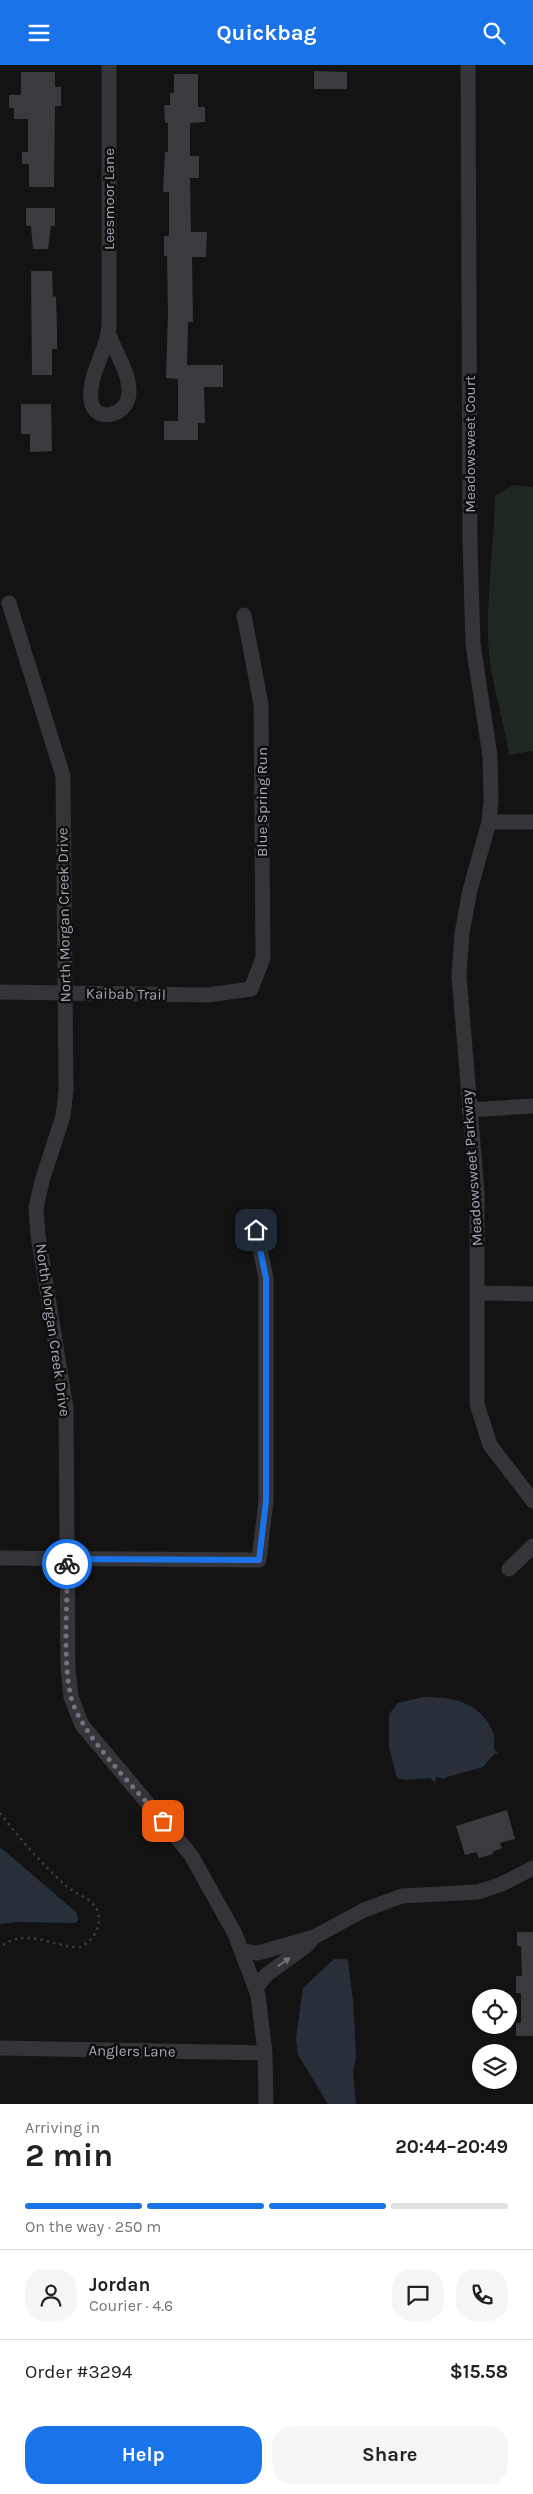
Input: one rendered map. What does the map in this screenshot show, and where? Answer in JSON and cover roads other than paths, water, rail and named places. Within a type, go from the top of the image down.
[{"type":"street","name":"Leesmoor Lane","points":[[108,334],[126,375],[130,392],[128,401],[123,408],[116,414],[106,415],[96,411],[91,403],[90,392],[108,334],[109,65]]},
{"type":"street","name":"Meadowsweet Court","points":[[468,65],[470,542],[473,644],[490,756],[491,799],[489,822]]},
{"type":"street","name":"North Morgan Creek Drive","points":[[9,603],[63,776],[66,1090],[63,1116],[42,1181],[36,1208],[38,1235],[66,1407],[68,1668],[71,1697],[82,1725],[202,1870],[242,1951],[256,1988],[265,2053],[267,2103]]},
{"type":"street","name":"Blue Spring Run","points":[[244,615],[261,705],[263,958],[251,989]]},
{"type":"street","points":[[489,822],[533,822]]},
{"type":"street","name":"Meadowsweet Parkway","points":[[489,822],[470,890],[462,933],[459,976],[477,1192],[477,1404],[490,1445],[533,1501]]},
{"type":"street","name":"Kaibab Trail","points":[[0,992],[208,995],[251,989]]},
{"type":"street","points":[[469,1110],[533,1106]]},
{"type":"street","points":[[0,1557],[259,1560],[266,1501],[266,1278],[256,1230]]},
{"type":"street","points":[[478,1293],[533,1294]]},
{"type":"street","points":[[509,1569],[533,1546]]},
{"type":"street","points":[[256,1988],[266,1975],[306,1946],[314,1937],[364,1910],[402,1896],[478,1892],[533,1868]]},
{"type":"street","points":[[242,1951],[258,1953],[305,1937],[314,1937]]},
{"type":"street","name":"Anglers Lane","points":[[0,2048],[265,2053]]}]
